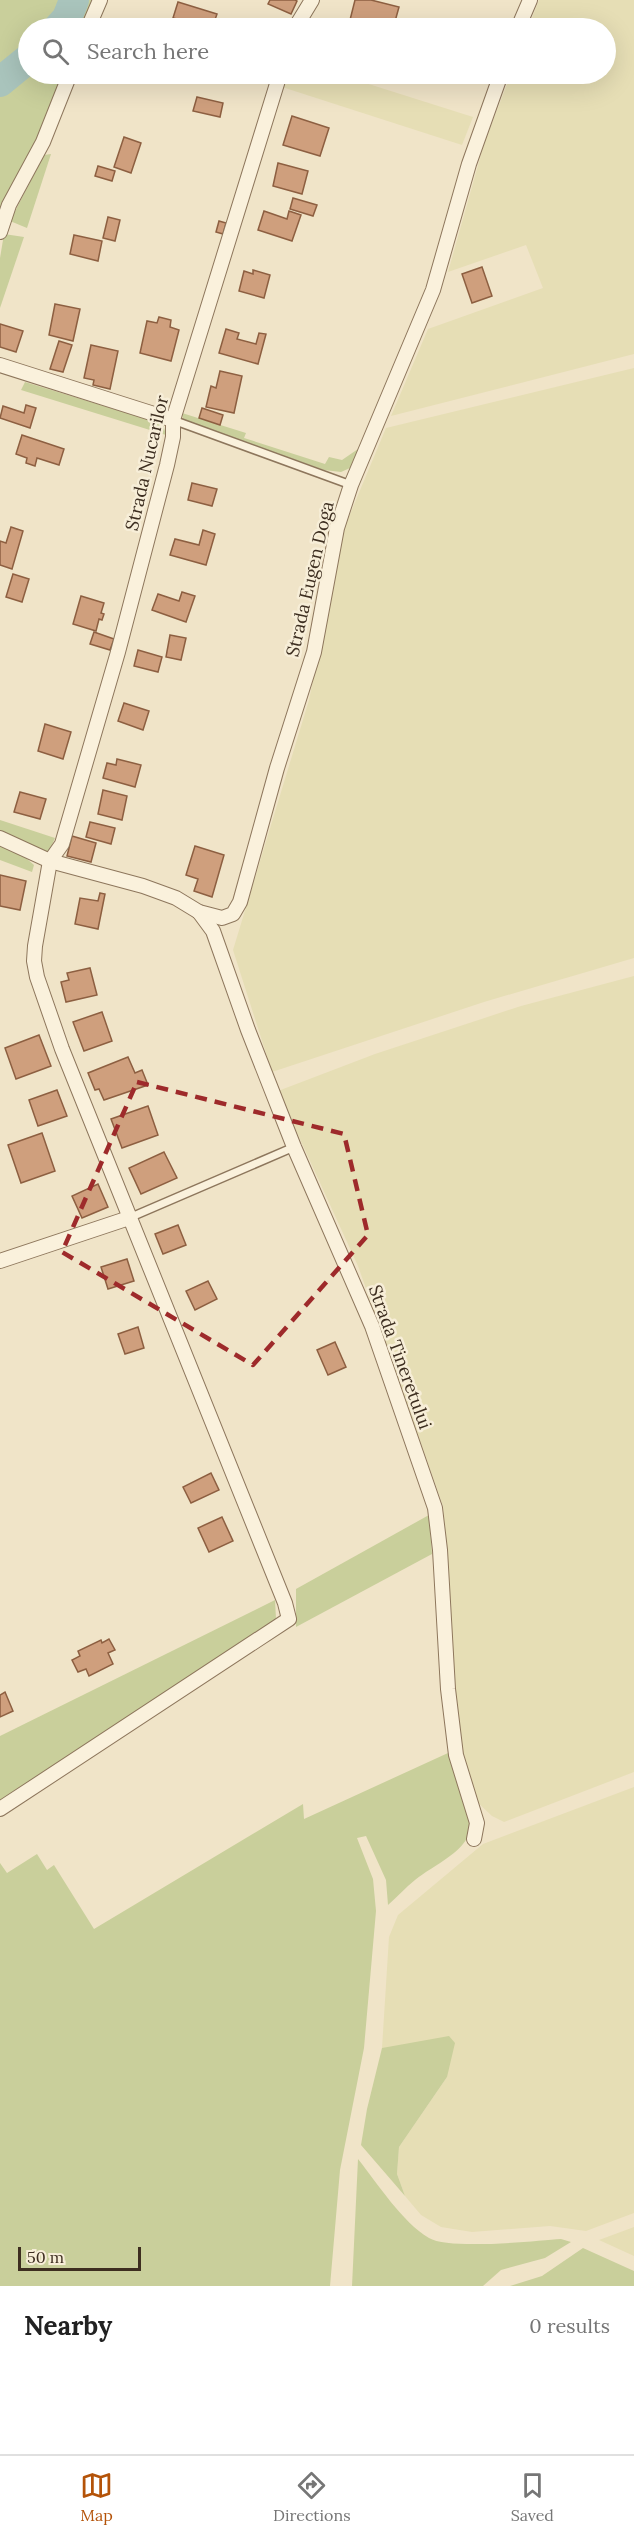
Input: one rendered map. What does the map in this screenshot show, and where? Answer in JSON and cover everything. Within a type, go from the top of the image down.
[{"type":"street","points":[[92,18],[100,0]]},
{"type":"street","points":[[301,18],[312,0]]},
{"type":"street","points":[[522,18],[530,0]]},
{"type":"street","points":[[0,232],[9,205],[43,142],[66,84]]},
{"type":"street","name":"Strada Nucarilor","points":[[50,861],[62,844],[118,652],[167,465],[173,437],[173,420],[277,84]]},
{"type":"street","name":"Strada Eugen Doga","points":[[0,838],[50,861],[143,886],[176,898],[199,912],[222,918],[233,914],[240,902],[277,768],[314,652],[337,528],[351,485],[433,290],[469,164],[497,84]]},
{"type":"street","points":[[0,365],[173,420]]},
{"type":"street","points":[[0,1809],[289,1619],[285,1603],[62,1049],[36,969],[35,946],[50,861]]},
{"type":"street","name":"Strada Tineretului","points":[[199,912],[213,931],[248,1030],[294,1147],[372,1326],[435,1508],[454,1744],[477,1824],[474,1839]]},
{"type":"street","points":[[0,1262],[129,1218]]},
{"type":"lane","points":[[173,420],[351,485]]},
{"type":"lane","points":[[129,1218],[294,1147]]},
{"type":"highlighted area","points":[[137,1082],[344,1134],[368,1235],[253,1365],[62,1252]]},
{"type":"shaded area","points":[[539,0],[634,0],[634,354],[391,416],[428,329],[543,288],[526,245],[448,272],[484,144],[507,84],[616,84],[616,18],[532,18]]},
{"type":"shaded area","points":[[283,84],[369,84],[473,117],[462,145],[282,87]]},
{"type":"shaded area","points":[[634,368],[634,958],[484,1002],[272,1072],[233,950],[309,700],[343,531],[386,428]]},
{"type":"shaded area","points":[[634,976],[634,1772],[504,1822],[492,1816],[474,1799],[460,1754],[443,1506],[358,1266],[278,1091],[375,1054],[521,1006]]},
{"type":"shaded area","points":[[634,1787],[634,2213],[586,2231],[550,2226],[472,2232],[441,2227],[421,2215],[405,2196],[397,2174],[399,2147],[447,2077],[382,2048],[389,1937],[398,1915],[483,1844]]},
{"type":"shaded area","points":[[634,2227],[634,2256],[599,2240]]},
{"type":"green space","points":[[0,0],[95,0],[87,18],[18,18],[18,84],[60,84],[39,135],[0,211]]},
{"type":"green space","points":[[51,154],[27,228],[10,221],[44,155]]},
{"type":"green space","points":[[4,234],[24,237],[0,308],[0,258]]},
{"type":"green space","points":[[25,382],[163,424],[166,435],[21,390]]},
{"type":"green space","points":[[182,413],[246,433],[244,438],[325,464],[329,457],[342,460],[358,449],[350,468],[341,472],[324,470],[183,420]]},
{"type":"green space","points":[[0,820],[55,838],[49,852],[0,834]]},
{"type":"green space","points":[[0,844],[19,852],[34,865],[32,872],[0,860]]},
{"type":"green space","points":[[429,1515],[432,1554],[296,1627],[296,1589]]},
{"type":"green space","points":[[275,1600],[276,1619],[0,1802],[0,1736]]},
{"type":"green space","points":[[448,1753],[466,1797],[471,1823],[470,1833],[458,1849],[415,1880],[388,1905],[386,1880],[366,1836],[357,1838],[373,1879],[376,1911],[364,2048],[340,2170],[330,2286],[0,2286],[0,1863],[7,1873],[37,1854],[47,1870],[54,1865],[94,1929],[303,1804],[304,1819]]},
{"type":"green space","points":[[449,2036],[455,2043],[447,2077],[399,2147],[397,2174],[405,2196],[361,2145],[382,2048]]},
{"type":"green space","points":[[358,2159],[400,2213],[419,2231],[439,2242],[513,2243],[561,2239],[571,2242],[545,2258],[501,2270],[483,2286],[352,2286]]},
{"type":"green space","points":[[583,2248],[634,2271],[634,2286],[510,2286],[542,2276]]},
{"type":"building","points":[[270,0],[297,1],[291,14],[268,4]]},
{"type":"building","points":[[355,0],[371,0],[399,7],[396,18],[350,18]]},
{"type":"building","points":[[178,2],[217,14],[216,18],[173,18]]},
{"type":"building","points":[[197,97],[223,103],[220,117],[193,111]]},
{"type":"building","points":[[292,116],[329,128],[320,156],[283,145]]},
{"type":"building","points":[[124,137],[141,143],[131,173],[114,167]]},
{"type":"building","points":[[278,163],[308,171],[302,194],[273,186]]},
{"type":"building","points":[[98,166],[115,171],[112,181],[95,176]]},
{"type":"building","points":[[293,198],[317,205],[313,216],[290,209]]},
{"type":"building","points":[[264,211],[287,219],[289,211],[301,215],[292,241],[258,230]]},
{"type":"building","points":[[108,217],[120,220],[115,241],[103,238]]},
{"type":"building","points":[[219,221],[226,223],[223,234],[216,232]]},
{"type":"building","points":[[74,235],[102,241],[98,261],[70,254]]},
{"type":"building","points":[[482,267],[492,296],[472,303],[462,274]]},
{"type":"building","points":[[253,270],[270,275],[264,298],[239,291],[244,271],[253,274]]},
{"type":"building","points":[[55,304],[80,309],[73,341],[49,335]]},
{"type":"building","points":[[159,317],[171,320],[170,327],[179,330],[171,361],[140,353],[147,321],[157,323]]},
{"type":"building","points":[[0,324],[23,331],[16,352],[0,347]]},
{"type":"building","points":[[226,329],[239,333],[237,339],[256,344],[259,333],[266,334],[258,364],[219,353]]},
{"type":"building","points":[[59,341],[72,345],[63,372],[50,369]]},
{"type":"building","points":[[91,345],[118,351],[110,389],[93,385],[94,380],[84,378]]},
{"type":"building","points":[[220,371],[242,376],[234,413],[206,407],[211,386],[216,388]]},
{"type":"building","points":[[26,405],[36,408],[30,428],[0,418],[3,406],[24,413]]},
{"type":"building","points":[[202,408],[223,415],[220,425],[199,418]]},
{"type":"building","points":[[22,435],[64,449],[59,465],[37,458],[35,466],[26,463],[27,458],[16,454]]},
{"type":"building","points":[[192,483],[217,489],[212,506],[188,500]]},
{"type":"building","points":[[11,527],[23,531],[12,569],[0,565],[0,541],[6,543]]},
{"type":"building","points":[[203,530],[215,534],[206,565],[170,555],[175,539],[199,545]]},
{"type":"building","points":[[13,574],[29,579],[22,602],[6,597]]},
{"type":"building","points":[[182,592],[195,596],[186,622],[152,610],[158,594],[179,601]]},
{"type":"building","points":[[81,596],[104,603],[101,613],[104,614],[102,620],[99,619],[96,631],[73,624]]},
{"type":"building","points":[[94,632],[114,639],[110,650],[90,644]]},
{"type":"building","points":[[170,635],[186,638],[181,660],[166,657]]},
{"type":"building","points":[[138,650],[162,657],[158,672],[134,666]]},
{"type":"building","points":[[124,703],[149,711],[143,730],[118,721]]},
{"type":"building","points":[[45,724],[71,732],[63,759],[38,751]]},
{"type":"building","points":[[117,759],[141,765],[135,787],[103,778],[107,763],[116,765]]},
{"type":"building","points":[[103,790],[127,796],[122,820],[98,814]]},
{"type":"building","points":[[20,792],[46,799],[40,819],[14,812]]},
{"type":"building","points":[[90,822],[115,828],[111,844],[86,837]]},
{"type":"building","points":[[72,836],[96,843],[91,862],[67,856]]},
{"type":"building","points":[[195,846],[224,855],[212,897],[194,891],[198,879],[186,875]]},
{"type":"building","points":[[0,875],[26,881],[20,910],[0,906]]},
{"type":"building","points":[[100,893],[105,894],[98,929],[75,924],[80,898],[98,901]]},
{"type":"building","points":[[90,968],[97,995],[66,1002],[61,982],[69,980],[67,973]]},
{"type":"building","points":[[102,1012],[112,1041],[84,1051],[73,1022]]},
{"type":"building","points":[[39,1035],[51,1066],[16,1079],[5,1048]]},
{"type":"building","points":[[128,1057],[135,1073],[142,1070],[148,1085],[104,1100],[99,1089],[95,1090],[88,1073]]},
{"type":"building","points":[[57,1090],[67,1116],[38,1126],[29,1100]]},
{"type":"building","points":[[148,1106],[158,1135],[122,1148],[111,1119]]},
{"type":"building","points":[[42,1133],[55,1171],[21,1183],[8,1145]]},
{"type":"building","points":[[164,1152],[177,1178],[141,1194],[129,1168]]},
{"type":"building","points":[[98,1184],[108,1207],[82,1218],[72,1196]]},
{"type":"building","points":[[178,1225],[186,1245],[163,1254],[155,1234]]},
{"type":"building","points":[[127,1259],[134,1281],[108,1289],[101,1267]]},
{"type":"building","points":[[208,1281],[217,1299],[195,1310],[186,1291]]},
{"type":"building","points":[[138,1327],[144,1348],[125,1354],[118,1334]]},
{"type":"building","points":[[335,1342],[346,1367],[328,1375],[317,1350]]},
{"type":"building","points":[[211,1473],[219,1490],[191,1503],[183,1487]]},
{"type":"building","points":[[222,1517],[233,1541],[209,1552],[198,1528]]},
{"type":"building","points":[[109,1639],[115,1650],[108,1653],[113,1664],[89,1676],[86,1669],[78,1672],[72,1660],[80,1656],[78,1651],[101,1640],[102,1643]]},
{"type":"building","points":[[5,1692],[13,1711],[0,1717],[0,1695]]},
{"type":"waterway","points":[[67,18],[74,0]]},
{"type":"waterway","points":[[0,82],[18,67]]}]
